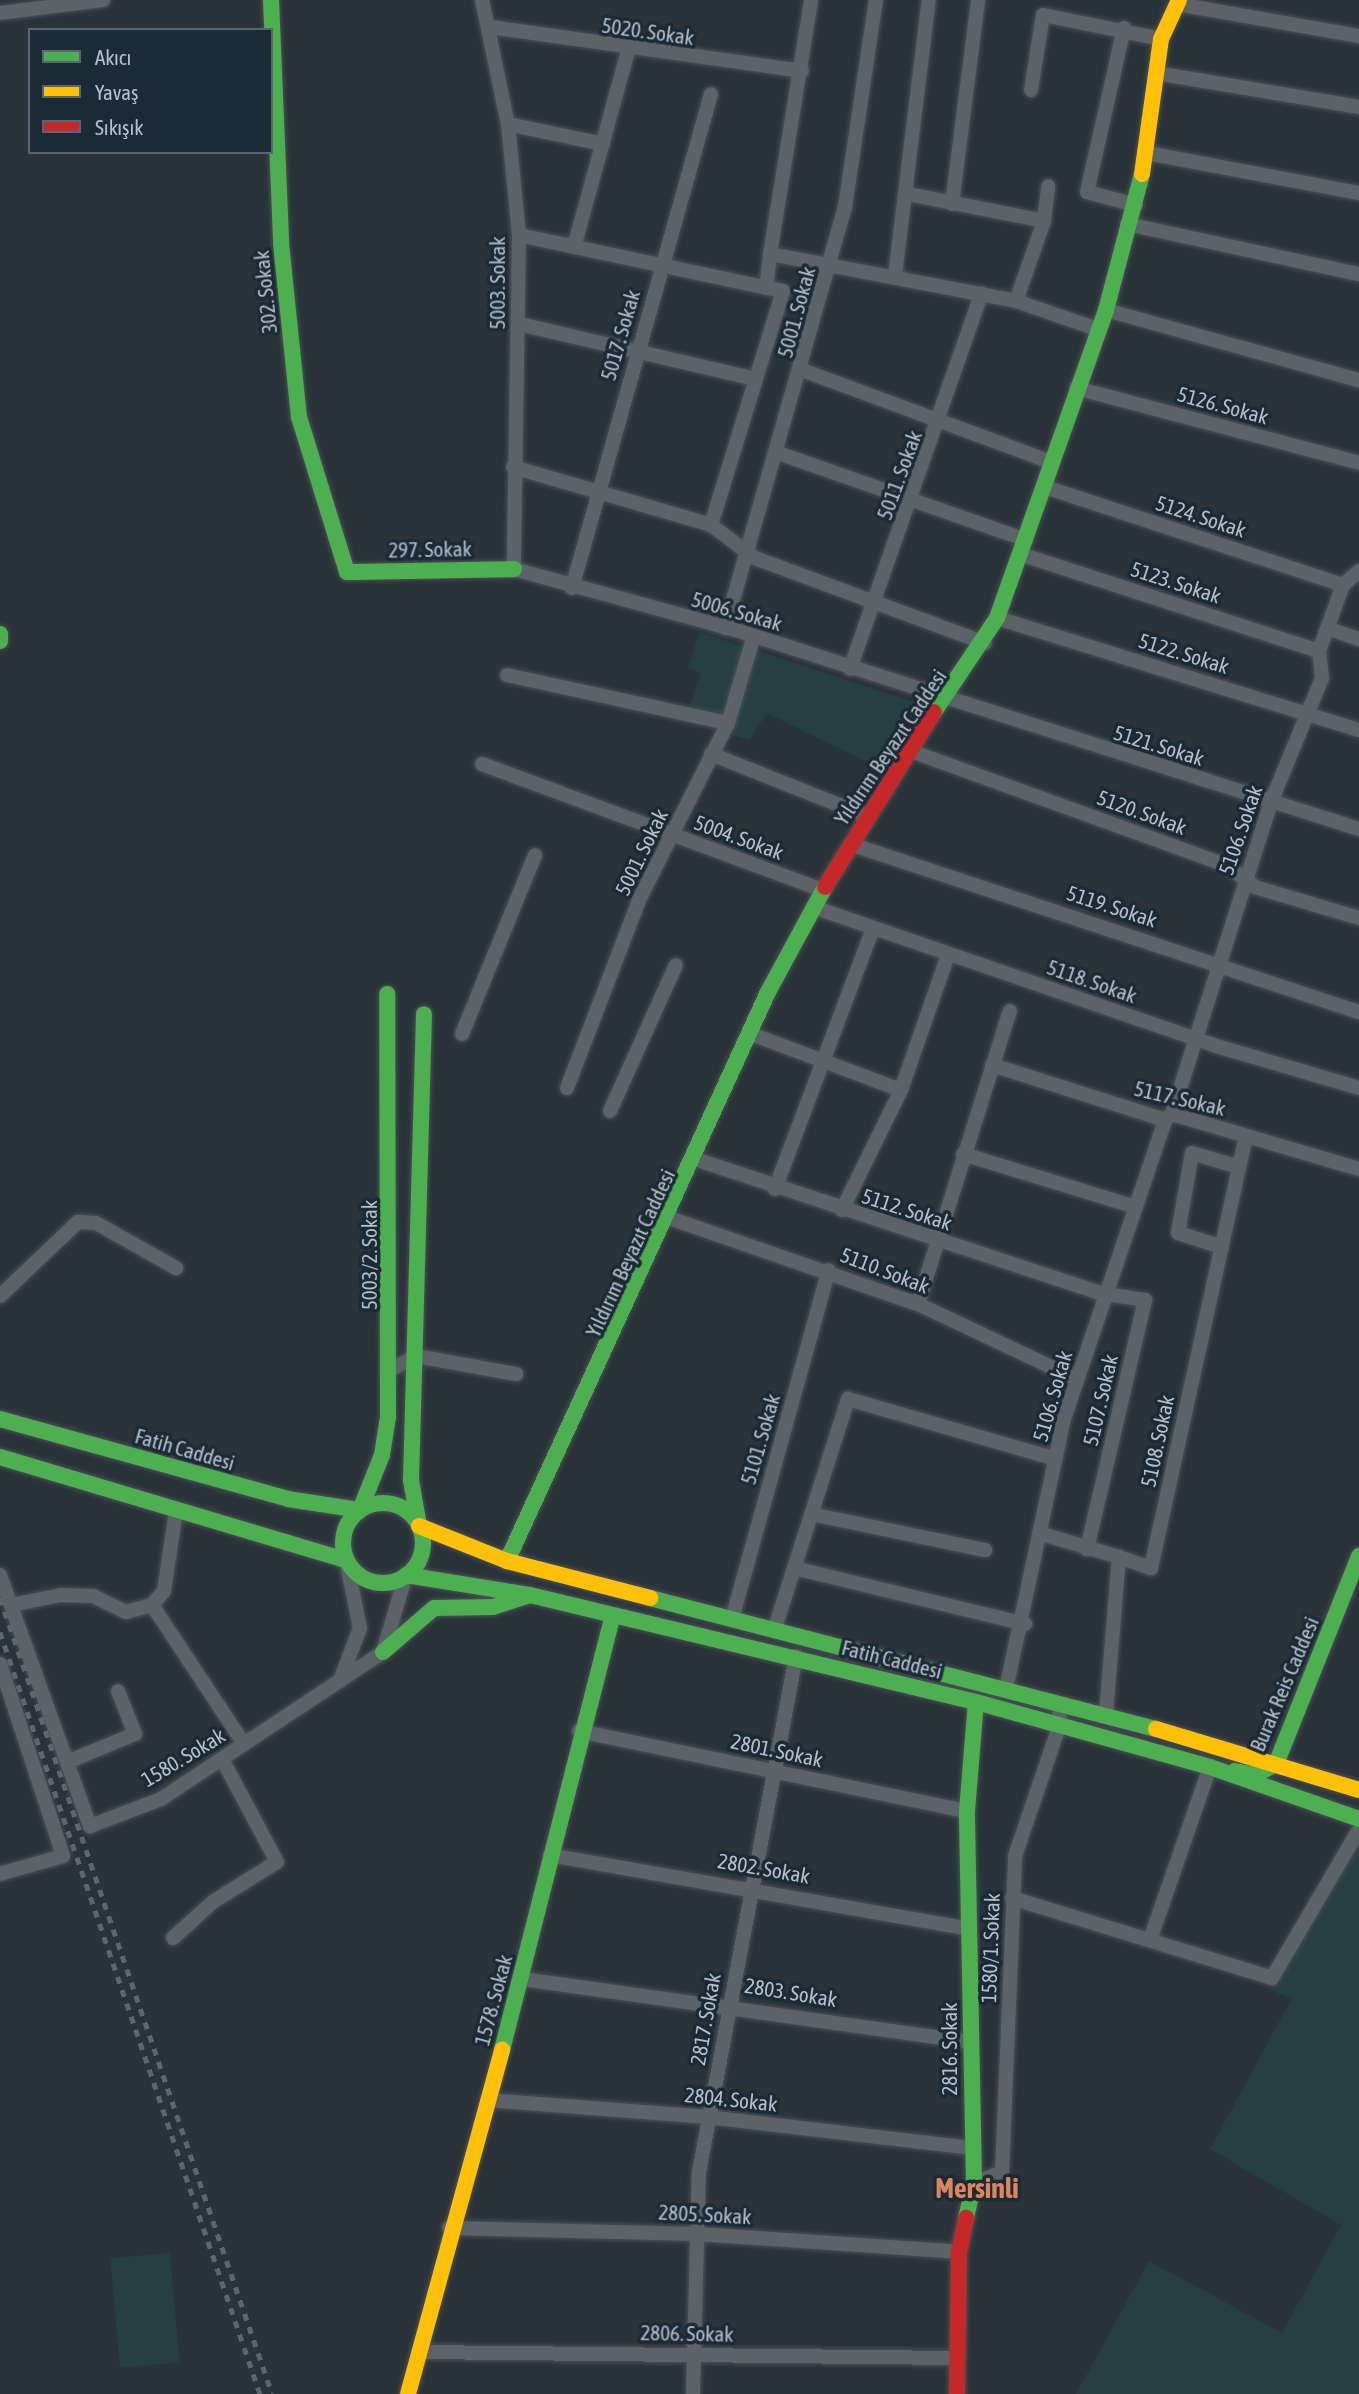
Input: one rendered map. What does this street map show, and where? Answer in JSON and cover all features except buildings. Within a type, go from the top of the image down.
[{"type":"main road","name":"302. Sokak","points":[[271,0],[272,28]]},
{"type":"main road","name":"Yıldırım Beyazıt Caddesi","points":[[507,1561],[670,1218],[751,1034],[813,907],[864,816],[985,643],[997,618],[1105,310],[1127,224],[1136,205],[1147,153],[1161,39],[1178,2]]},
{"type":"main road","name":"302. Sokak","points":[[273,49],[281,243],[299,417],[347,572]]},
{"type":"main road","name":"297. Sokak","points":[[347,572],[514,569]]},
{"type":"main road","name":"5003/2. Sokak","points":[[360,1510],[382,1455],[390,1370],[387,995]]},
{"type":"main road","points":[[0,1457],[346,1560],[373,1582],[406,1575],[422,1553],[411,1480],[424,1014]]},
{"type":"main road","name":"Fatih Caddesi","points":[[0,1419],[288,1499],[360,1510]]},
{"type":"main road","points":[[346,1560],[344,1532],[360,1510],[393,1504],[419,1526]]},
{"type":"main road","name":"Fatih Caddesi","points":[[419,1526],[507,1561],[1106,1714],[1359,1790]]},
{"type":"main road","name":"Burak Reis Caddesi","points":[[1210,1767],[1255,1775],[1276,1764],[1359,1556]]},
{"type":"main road","name":"Fatih Caddesi","points":[[406,1575],[530,1595],[796,1656],[976,1702],[1210,1767],[1359,1819]]},
{"type":"main road","points":[[383,1652],[434,1608],[494,1607],[530,1595]]},
{"type":"main road","name":"1578. Sokak","points":[[408,2394],[449,2228],[522,1979],[579,1731],[613,1616]]},
{"type":"main road","name":"2816. Sokak","points":[[957,2394],[959,2252],[974,2183],[970,2148],[967,1811],[976,1702]]},
{"type":"street","points":[[0,13],[103,0]]},
{"type":"street","name":"5003. Sokak","points":[[482,0],[490,27],[508,124],[519,235],[519,324],[513,467],[514,569]]},
{"type":"street","points":[[766,288],[811,0]]},
{"type":"street","name":"5001. Sokak","points":[[725,628],[831,264],[876,0]]},
{"type":"street","points":[[895,275],[908,194],[907,154],[929,0]]},
{"type":"street","points":[[952,204],[978,0]]},
{"type":"street","points":[[1178,2],[1359,36]]},
{"type":"street","points":[[1031,90],[1043,15],[1124,28],[1161,39]]},
{"type":"street","name":"5020. Sokak","points":[[490,27],[628,51],[802,71]]},
{"type":"street","points":[[1124,28],[1087,192],[1136,205]]},
{"type":"street","points":[[573,247],[628,51]]},
{"type":"street","points":[[1156,73],[1359,107]]},
{"type":"street","name":"5017. Sokak","points":[[572,588],[596,494],[711,94]]},
{"type":"street","points":[[508,124],[603,144]]},
{"type":"street","points":[[1147,153],[1359,193]]},
{"type":"street","points":[[1016,300],[1044,221],[1048,186]]},
{"type":"street","points":[[908,194],[1044,221]]},
{"type":"street","points":[[1127,224],[1359,274]]},
{"type":"street","points":[[519,235],[783,291],[711,525]]},
{"type":"street","points":[[770,254],[895,275],[1016,300],[1097,329]]},
{"type":"street","name":"5011. Sokak","points":[[850,669],[943,418],[982,293]]},
{"type":"street","points":[[1105,310],[1359,380]]},
{"type":"street","points":[[519,324],[756,379]]},
{"type":"street","points":[[802,370],[943,418],[1051,462]]},
{"type":"street","name":"5126. Sokak","points":[[1076,387],[1359,463]]},
{"type":"street","name":"5123. Sokak","points":[[778,453],[911,500],[1023,547],[1319,651]]},
{"type":"street","points":[[513,467],[596,494],[711,525],[749,548],[755,558],[876,598],[985,643]]},
{"type":"street","name":"5124. Sokak","points":[[1045,487],[1343,585]]},
{"type":"street","name":"5006. Sokak","points":[[514,569],[572,588],[754,636],[946,701]]},
{"type":"street","name":"5106. Sokak","points":[[1006,1689],[1025,1624],[1039,1533],[1077,1379],[1135,1207],[1169,1117],[1192,1037],[1220,964],[1271,802],[1322,678],[1319,651],[1327,628],[1343,585],[1359,571]]},
{"type":"street","name":"5122. Sokak","points":[[997,618],[1359,730]]},
{"type":"street","points":[[1327,628],[1359,639]]},
{"type":"street","name":"5001. Sokak","points":[[567,1088],[639,900],[728,723],[754,636]]},
{"type":"street","points":[[507,675],[728,723]]},
{"type":"street","name":"5121. Sokak","points":[[946,701],[1359,829]]},
{"type":"street","name":"5120. Sokak","points":[[908,750],[1226,865],[1245,880],[1359,918]]},
{"type":"street","points":[[711,754],[864,816]]},
{"type":"street","name":"5004. Sokak","points":[[482,764],[823,890]]},
{"type":"street","name":"5119. Sokak","points":[[850,844],[1359,1012]]},
{"type":"street","points":[[462,1034],[535,855]]},
{"type":"street","name":"5118. Sokak","points":[[813,907],[1192,1037],[1359,1088]]},
{"type":"street","points":[[775,1189],[873,928]]},
{"type":"street","points":[[842,1210],[901,1090],[948,955]]},
{"type":"street","points":[[610,1111],[676,965]]},
{"type":"street","points":[[918,1304],[1010,1011]]},
{"type":"street","points":[[751,1034],[901,1090]]},
{"type":"street","name":"5117. Sokak","points":[[992,1065],[1359,1170]]},
{"type":"street","name":"5108. Sokak","points":[[1119,1557],[1151,1568],[1247,1136]]},
{"type":"street","points":[[1222,1247],[1178,1233],[1192,1153],[1239,1167]]},
{"type":"street","points":[[963,1154],[1135,1207]]},
{"type":"street","name":"5112. Sokak","points":[[695,1159],[775,1189],[1107,1293]]},
{"type":"street","name":"5110. Sokak","points":[[670,1218],[829,1270],[918,1304],[1077,1379]]},
{"type":"street","points":[[0,1296],[78,1222],[96,1223],[176,1268]]},
{"type":"street","name":"5101. Sokak","points":[[732,1619],[829,1270]]},
{"type":"street","name":"5107. Sokak","points":[[1087,1549],[1145,1300],[1107,1293]]},
{"type":"street","points":[[390,1370],[416,1356],[516,1374]]},
{"type":"street","points":[[774,1631],[848,1399],[1056,1459]]},
{"type":"street","points":[[11,1605],[61,1595],[93,1596],[126,1612],[152,1605],[164,1591],[176,1511]]},
{"type":"street","points":[[811,1514],[985,1550]]},
{"type":"street","points":[[1039,1533],[1119,1557],[1106,1714]]},
{"type":"street","points":[[338,1685],[360,1628],[346,1560]]},
{"type":"street","points":[[794,1568],[1025,1624]]},
{"type":"street","name":"1580. Sokak","points":[[0,1575],[90,1826],[161,1799],[338,1685],[383,1652]]},
{"type":"street","points":[[383,1652],[406,1575]]},
{"type":"street","points":[[152,1605],[244,1744]]},
{"type":"street","name":"2817. Sokak","points":[[693,2394],[699,2172],[771,1770],[796,1656]]},
{"type":"street","points":[[0,1664],[63,1856],[0,1874]]},
{"type":"street","points":[[67,1762],[135,1734],[118,1691]]},
{"type":"street","name":"1580/1. Sokak","points":[[974,2183],[1002,2172],[1015,1856],[1060,1724],[1059,1703]]},
{"type":"street","name":"2801. Sokak","points":[[579,1731],[967,1811]]},
{"type":"street","points":[[173,1938],[214,1901],[277,1862],[222,1759]]},
{"type":"street","points":[[1150,1940],[1210,1767]]},
{"type":"street","points":[[1012,1898],[1272,1978],[1359,1830]]},
{"type":"street","name":"2802. Sokak","points":[[550,1855],[750,1886],[970,1929]]},
{"type":"street","name":"2803. Sokak","points":[[522,1979],[729,2004],[970,2042]]},
{"type":"street","name":"2804. Sokak","points":[[487,2100],[709,2117],[970,2148]]},
{"type":"street","name":"2805. Sokak","points":[[449,2228],[698,2234],[959,2252]]},
{"type":"street","name":"2806. Sokak","points":[[419,2353],[956,2358]]},
{"type":"green space","points":[[699,632],[932,708],[887,772],[767,713],[749,740],[729,734],[689,709],[700,673],[688,668]]},
{"type":"green space","points":[[1359,1843],[1359,2394],[1076,2394],[1149,2261],[1282,2333],[1341,2225],[1210,2149],[1292,1998],[1271,1991]]},
{"type":"green space","points":[[170,2253],[180,2363],[120,2368],[110,2258]]},
{"type":"railway","points":[[0,1598],[272,2394]]},
{"type":"railway","points":[[0,1632],[260,2394]]},
{"type":"traffic: fast","points":[[271,0],[272,28]]},
{"type":"traffic: fast","points":[[273,49],[281,243],[299,417],[347,572],[514,569]]},
{"type":"traffic: fast","points":[[934,712],[997,618],[1106,310],[1142,174]]},
{"type":"traffic: fast","points":[[0,634],[0,641]]},
{"type":"traffic: fast","points":[[507,1561],[768,992],[825,887]]},
{"type":"traffic: fast","points":[[360,1510],[382,1455],[388,1417],[387,994]]},
{"type":"traffic: fast","points":[[419,1526],[411,1480],[424,1014]]},
{"type":"traffic: fast","points":[[0,1419],[288,1499],[360,1510]]},
{"type":"traffic: fast","points":[[0,1457],[346,1560]]},
{"type":"traffic: fast","points":[[383,1503],[398,1506],[411,1515],[420,1528],[423,1543],[420,1558],[411,1571],[398,1580],[383,1583],[368,1580],[355,1571],[346,1558],[343,1543],[346,1528],[355,1515],[368,1506],[383,1503]]},
{"type":"traffic: fast","points":[[1235,1771],[1255,1775],[1276,1764],[1359,1556]]},
{"type":"traffic: fast","points":[[406,1575],[530,1595],[976,1702],[1210,1767],[1359,1819]]},
{"type":"traffic: fast","points":[[383,1652],[434,1608],[493,1607],[527,1596]]},
{"type":"traffic: fast","points":[[650,1598],[1156,1729]]},
{"type":"traffic: fast","points":[[502,2050],[613,1616]]},
{"type":"traffic: fast","points":[[966,2218],[974,2183],[967,1811],[976,1702]]},
{"type":"traffic: slow","points":[[1142,174],[1161,39],[1179,0]]},
{"type":"traffic: slow","points":[[419,1526],[507,1561],[650,1598]]},
{"type":"traffic: slow","points":[[1156,1729],[1359,1790]]},
{"type":"traffic: slow","points":[[408,2394],[502,2050]]},
{"type":"traffic: jam","points":[[825,887],[934,712]]},
{"type":"traffic: jam","points":[[957,2394],[959,2252],[966,2218]]},
{"type":"district","name":"Mersinli","points":[[977,2188]]}]
